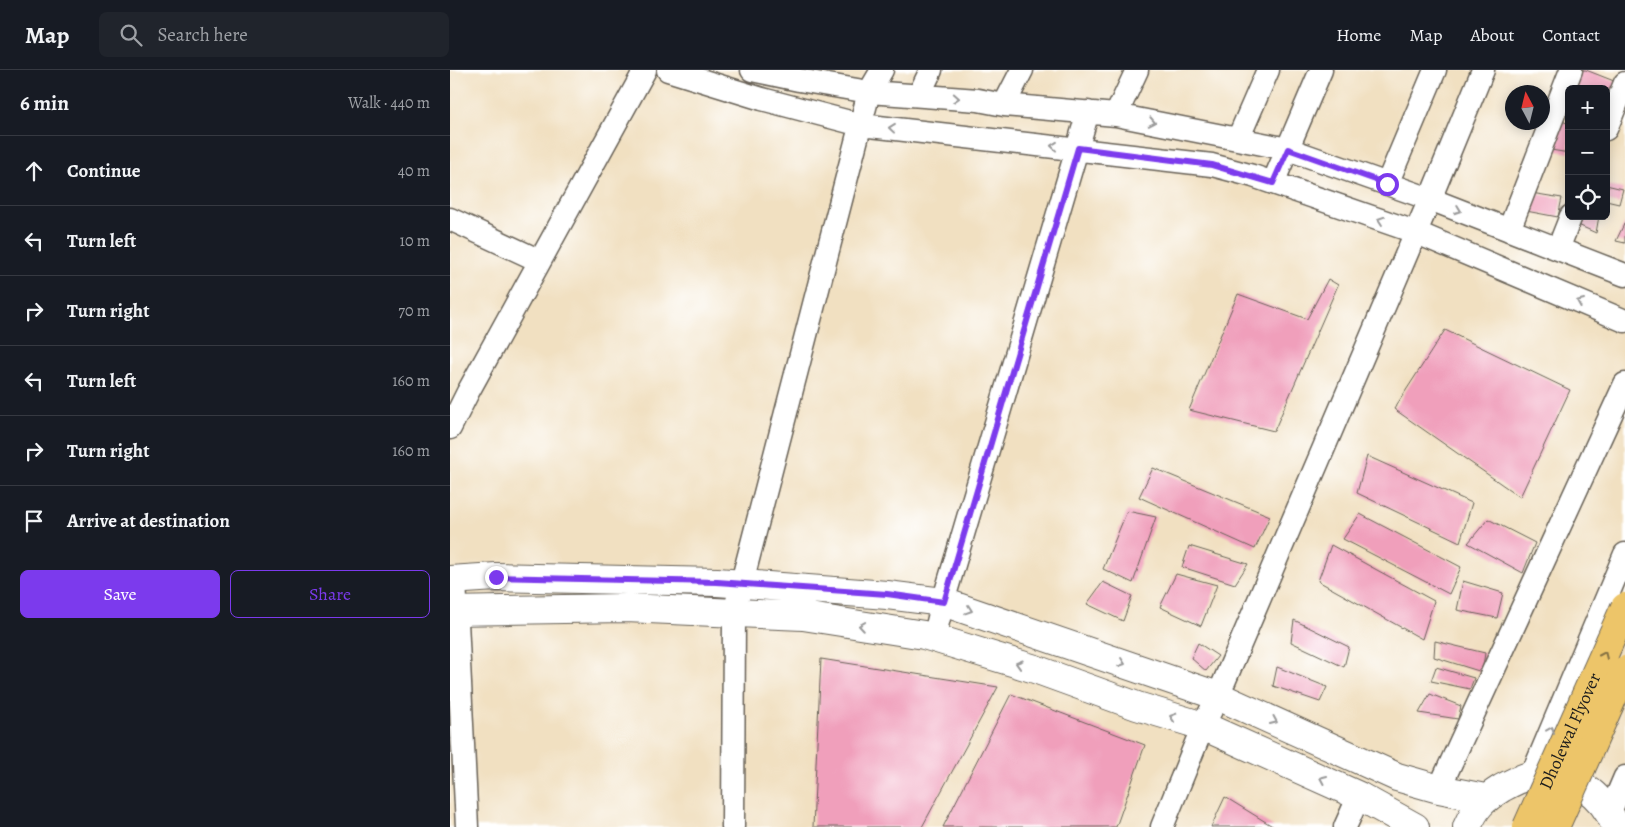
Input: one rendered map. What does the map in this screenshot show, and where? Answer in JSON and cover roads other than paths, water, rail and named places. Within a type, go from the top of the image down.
[{"type":"main road","name":"Dholewal Flyover","points":[[1527,827],[1625,607]]},
{"type":"main road","name":"Dholewal Flyover","points":[[1555,827],[1625,670]]},
{"type":"street","points":[[450,428],[459,389],[540,261],[645,70]]},
{"type":"street","points":[[668,70],[762,99],[861,125],[1078,148],[1212,165],[1273,183],[1415,232],[1625,320]]},
{"type":"street","points":[[752,70],[870,92],[978,100],[1004,105],[1116,115],[1288,149],[1430,199],[1625,276]]},
{"type":"street","points":[[733,827],[734,613],[861,125],[870,92],[882,70]]},
{"type":"street","points":[[919,95],[931,70]]},
{"type":"street","points":[[1004,105],[1022,70]]},
{"type":"street","points":[[1116,115],[1137,70]]},
{"type":"street","points":[[1238,139],[1268,70]]},
{"type":"street","points":[[1273,183],[1321,70]]},
{"type":"street","points":[[1387,184],[1435,70]]},
{"type":"street","points":[[1162,827],[1203,726],[1218,696],[1483,70]]},
{"type":"street","points":[[1509,230],[1571,70]]},
{"type":"street","points":[[1610,119],[1625,83]]},
{"type":"street","points":[[934,638],[1088,112]]},
{"type":"street","points":[[450,219],[540,261]]},
{"type":"street","points":[[1558,249],[1569,220]]},
{"type":"street","points":[[1439,789],[1625,384]]},
{"type":"street","points":[[1532,775],[1625,554]]},
{"type":"street","points":[[467,827],[453,580],[496,577],[717,582],[887,594],[944,602],[1218,696],[1397,776],[1439,789],[1484,798]]},
{"type":"street","points":[[454,611],[626,608],[803,616],[934,638],[1035,669],[1137,706],[1203,726],[1359,796],[1415,827]]},
{"type":"street","points":[[1467,827],[1472,814],[1484,798],[1532,775],[1555,776],[1576,783],[1595,795],[1613,820]]},
{"type":"street","points":[[1613,820],[1625,777]]},
{"type":"street","points":[[1345,827],[1359,796]]}]
